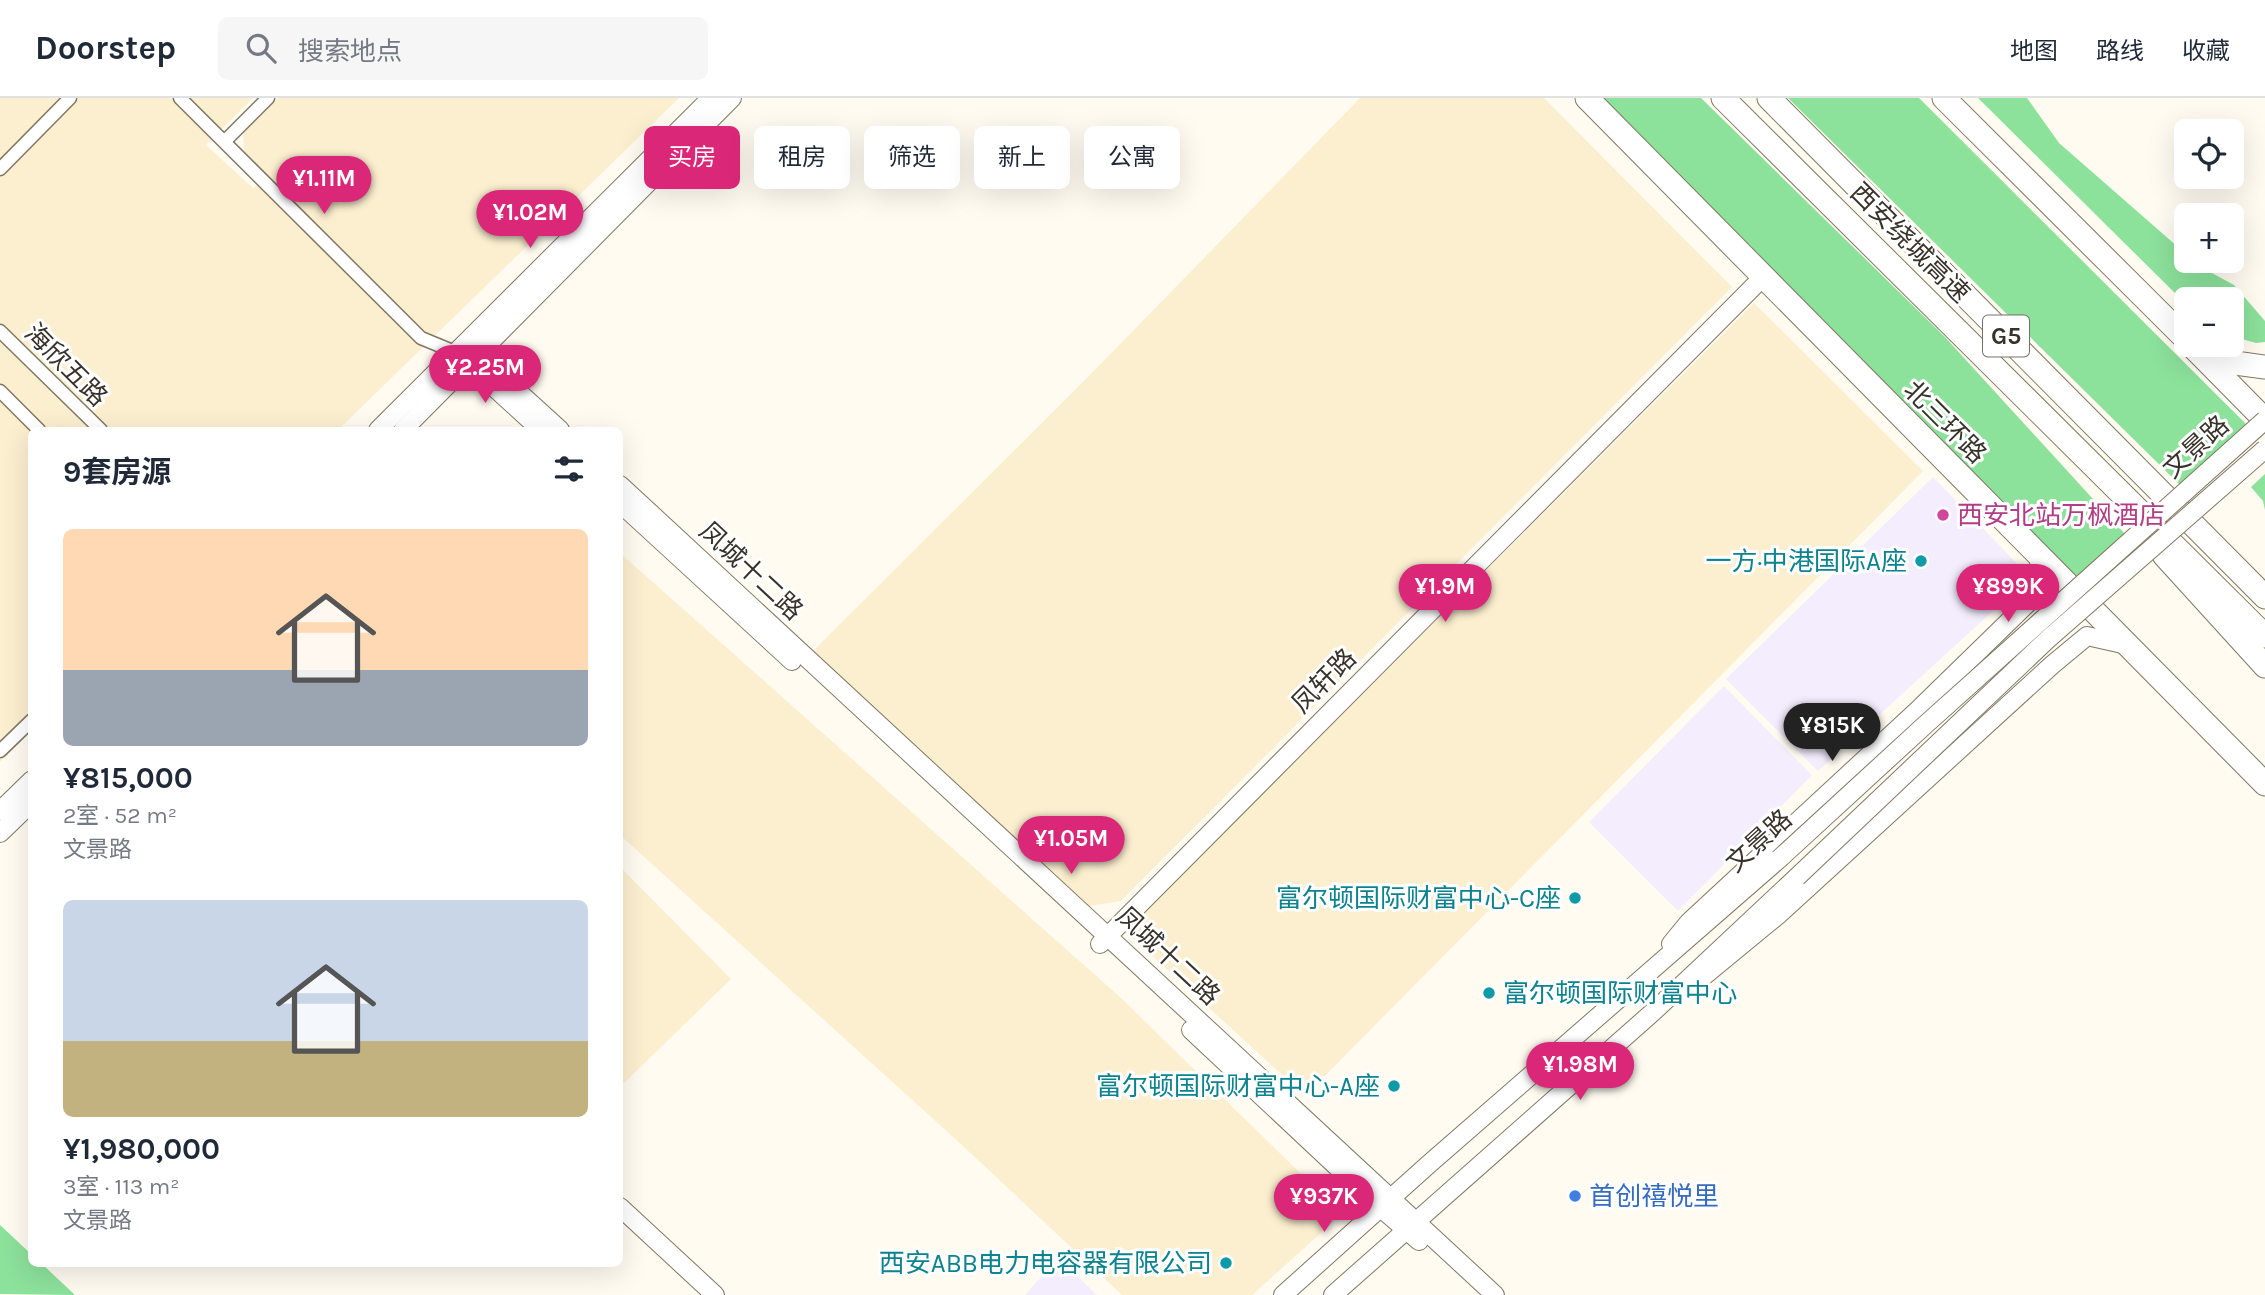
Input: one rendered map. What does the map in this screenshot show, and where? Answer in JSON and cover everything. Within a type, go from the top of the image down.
[{"type":"highway","name":"北三环路","points":[[1587,98],[2265,784]]},
{"type":"highway","name":"西安绕城高速","points":[[1723,98],[2265,636]]},
{"type":"highway","name":"西安绕城高速","points":[[1769,98],[2265,596]]},
{"type":"highway","points":[[1944,98],[2174,327]]},
{"type":"highway","points":[[2158,310],[2174,321]]},
{"type":"highway","points":[[1953,326],[2265,666]]},
{"type":"highway","points":[[2203,357],[2265,420]]},
{"type":"highway","points":[[2226,357],[2235,363],[2265,367]]},
{"type":"main road","points":[[381,427],[711,98]]},
{"type":"main road","points":[[406,427],[732,98]]},
{"type":"main road","name":"凤轩路","points":[[1103,940],[1763,277]]},
{"type":"main road","points":[[460,347],[538,427]]},
{"type":"main road","points":[[474,360],[556,427]]},
{"type":"main road","name":"文景路","points":[[1283,1295],[1779,859],[2265,420]]},
{"type":"main road","name":"文景路","points":[[1333,1295],[1653,1012],[2048,639],[2265,449]]},
{"type":"main road","name":"凤城十二路","points":[[623,488],[1386,1204],[1495,1295]]},
{"type":"main road","name":"凤城十二路","points":[[623,506],[1103,940]]},
{"type":"main road","points":[[1646,977],[1689,922],[1920,708],[2035,596],[2040,558]]},
{"type":"main road","points":[[1653,1012],[1714,969],[1778,915],[2087,636],[2127,645]]},
{"type":"main road","points":[[0,811],[28,784]]},
{"type":"main road","points":[[0,833],[28,806]]},
{"type":"main road","points":[[623,1209],[715,1295]]},
{"type":"main road","name":"凤城十二路","points":[[1411,1226],[1477,1295]]},
{"type":"street","points":[[0,169],[70,98]]},
{"type":"street","points":[[180,98],[421,338],[460,347]]},
{"type":"street","points":[[225,141],[268,98]]},
{"type":"street","name":"海欣五路","points":[[0,331],[98,427]]},
{"type":"street","points":[[0,391],[36,427]]},
{"type":"street","points":[[0,751],[28,724]]},
{"type":"shaded area","points":[[0,98],[253,98],[206,145],[253,188],[269,177],[244,151],[243,133],[278,98],[679,98],[650,126],[644,126],[644,132],[341,427],[28,427],[28,734],[0,762]]},
{"type":"shaded area","points":[[1360,98],[1544,98],[1732,287],[1121,901],[1082,907],[813,651],[1088,377]]},
{"type":"shaded area","points":[[1754,303],[1923,471],[1305,1096],[1125,931]]},
{"type":"shaded area","points":[[1933,477],[2030,577],[1818,771],[1726,679]]},
{"type":"shaded area","points":[[623,556],[1120,997],[1342,1214],[1252,1295],[1122,1295],[963,1146],[623,838]]},
{"type":"shaded area","points":[[1724,686],[1812,775],[1678,911],[1589,822]]},
{"type":"shaded area","points":[[623,870],[731,979],[623,1082]]},
{"type":"shaded area","points":[[1058,1258],[1097,1295],[1025,1295]]},
{"type":"green space","points":[[1593,98],[1701,98],[1944,336],[2125,534],[2075,581]]},
{"type":"green space","points":[[1788,98],[1919,98],[2174,352],[2174,357],[2179,357],[2246,424],[2181,486]]},
{"type":"green space","points":[[1978,98],[2027,98],[2059,143],[2174,244],[2174,273],[2212,273],[2236,287],[2174,287],[2174,292]]},
{"type":"green space","points":[[2244,297],[2265,321],[2265,342],[2244,340]]},
{"type":"green space","points":[[2265,474],[2265,510],[2263,501],[2251,487]]},
{"type":"green space","points":[[0,1225],[28,1251],[28,1267],[45,1267],[75,1295],[0,1294]]},
{"type":"place","name":"西安北站万枫酒店","points":[[1943,515]]},
{"type":"place","name":"一方·中港国际A座","points":[[1921,561]]},
{"type":"place","name":"富尔顿国际财富中心-C座","points":[[1575,898]]},
{"type":"place","name":"富尔顿国际财富中心","points":[[1489,993]]},
{"type":"place","name":"富尔顿国际财富中心-A座","points":[[1394,1086]]},
{"type":"place","name":"首创禧悦里","points":[[1575,1196]]},
{"type":"place","name":"西安ABB电力电容器有限公司","points":[[1226,1263]]}]
